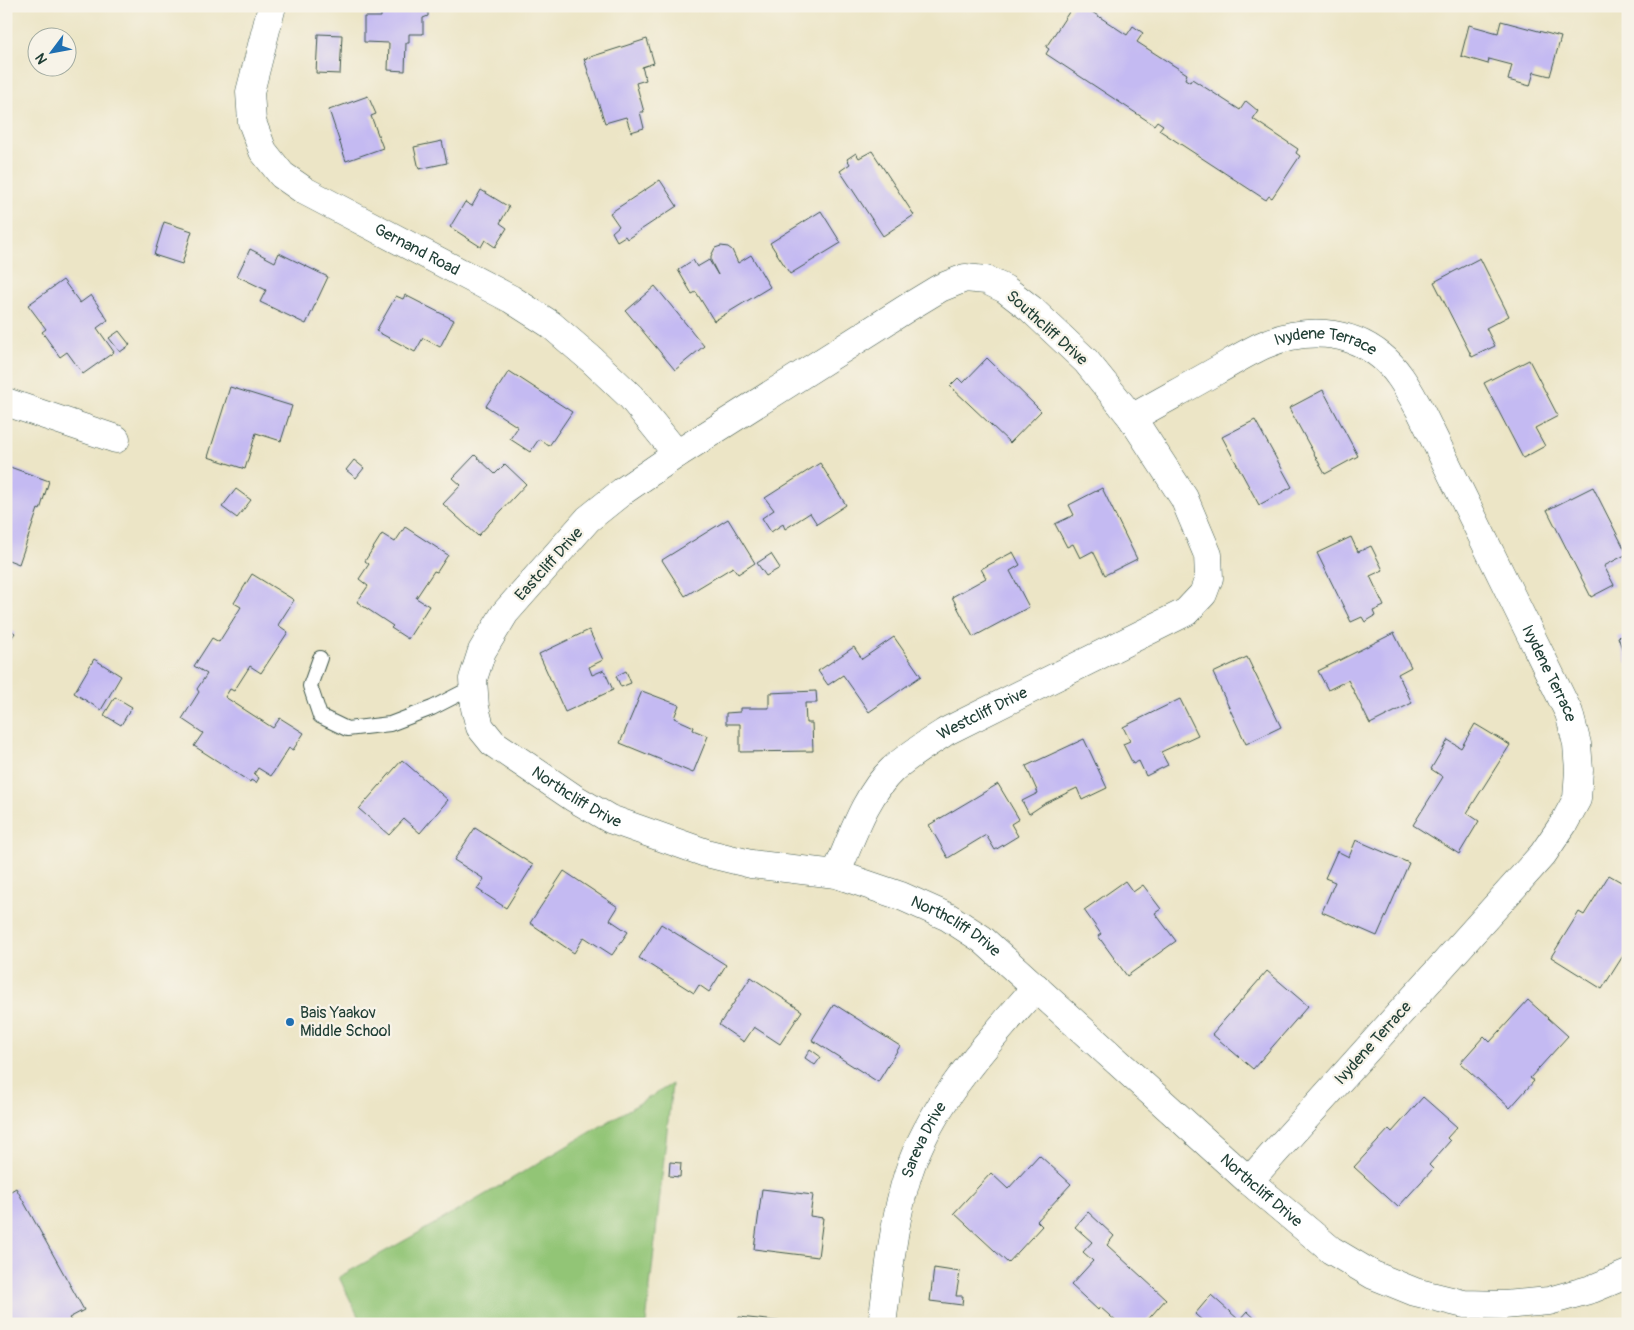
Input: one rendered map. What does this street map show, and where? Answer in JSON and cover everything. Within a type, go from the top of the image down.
[{"type":"street","name":"Gernand Road","points":[[272,6],[250,92],[252,122],[263,151],[282,175],[305,191],[511,299],[550,324],[631,397],[677,454]]},
{"type":"street","name":"Southcliff Drive","points":[[677,454],[940,288],[965,278],[986,280],[1005,289],[1031,309],[1086,361],[1132,418],[1184,498],[1208,555],[1209,578],[1203,594],[1186,612]]},
{"type":"street","name":"Ivydene Terrace","points":[[1132,418],[1266,344],[1292,335],[1318,332],[1340,335],[1362,342],[1383,357],[1403,382],[1421,412],[1569,713],[1577,744],[1580,770],[1577,799],[1564,823],[1543,854],[1249,1181]]},
{"type":"street","points":[[6,402],[116,439]]},
{"type":"street","name":"Eastcliff Drive","points":[[474,697],[473,679],[482,651],[505,613],[588,520],[623,491],[677,454]]},
{"type":"street","name":"Westcliff Drive","points":[[836,874],[870,799],[892,770],[916,750],[947,731],[1186,612]]},
{"type":"street","name":"Northcliff Drive","points":[[474,697],[480,727],[493,743],[574,798],[610,819],[706,853],[751,864],[836,874],[901,896],[948,917],[982,939],[1249,1181],[1331,1250],[1373,1275],[1415,1292],[1464,1304],[1504,1305],[1549,1300],[1592,1289],[1628,1274]]},
{"type":"street","name":"Sareva Drive","points":[[882,1324],[893,1237],[908,1174],[927,1129],[974,1059],[1036,987]]},
{"type":"lane","points":[[320,658],[310,686],[320,716],[347,729],[390,724],[432,708],[474,697]]},
{"type":"green space","points":[[672,1084],[646,1324],[362,1324],[339,1277],[447,1217]]},
{"type":"building","points":[[381,6],[428,7],[428,16],[423,18],[423,34],[409,34],[409,43],[406,43],[405,71],[388,70],[389,43],[364,42],[364,17],[381,17]]},
{"type":"building","points":[[1073,6],[1083,6],[1127,35],[1133,26],[1143,33],[1137,42],[1187,74],[1185,79],[1190,82],[1192,79],[1240,110],[1246,101],[1258,111],[1253,119],[1298,149],[1296,153],[1300,156],[1272,198],[1269,196],[1266,200],[1159,130],[1163,125],[1157,121],[1154,125],[1046,54],[1049,49],[1046,47]]},
{"type":"building","points":[[1501,21],[1561,37],[1550,76],[1534,72],[1530,86],[1508,80],[1512,65],[1489,59],[1488,64],[1461,56],[1469,25],[1498,33]]},
{"type":"building","points":[[318,34],[342,35],[340,74],[316,73]]},
{"type":"building","points":[[647,39],[654,63],[642,67],[646,80],[636,83],[644,112],[640,112],[644,128],[631,132],[626,117],[605,123],[584,59]]},
{"type":"building","points":[[368,96],[376,114],[371,116],[383,148],[346,161],[329,110]]},
{"type":"building","points":[[442,141],[447,163],[419,169],[414,147]]},
{"type":"building","points":[[872,151],[914,215],[883,236],[840,171],[850,164],[847,159],[856,153],[859,158]]},
{"type":"building","points":[[660,180],[677,206],[627,239],[625,236],[617,241],[612,232],[619,226],[610,213]]},
{"type":"building","points":[[481,190],[509,207],[500,223],[507,228],[495,247],[485,240],[481,247],[450,227],[465,202],[472,206]]},
{"type":"building","points":[[821,211],[841,243],[790,274],[770,243]]},
{"type":"building","points":[[164,222],[192,231],[182,264],[154,255]]},
{"type":"building","points":[[721,246],[732,250],[738,263],[751,255],[770,287],[714,321],[696,292],[692,294],[678,270],[693,260],[697,267],[709,260],[718,275],[711,261],[711,256],[715,248]]},
{"type":"building","points":[[250,249],[275,262],[279,253],[328,277],[306,324],[260,302],[266,290],[237,276]]},
{"type":"building","points":[[1480,258],[1509,316],[1486,328],[1495,346],[1472,357],[1434,282]]},
{"type":"building","points":[[63,280],[80,303],[91,295],[108,320],[97,328],[114,352],[83,374],[67,352],[60,357],[42,332],[46,329],[28,305]]},
{"type":"building","points":[[655,286],[704,346],[675,370],[626,311]]},
{"type":"building","points":[[405,295],[454,320],[440,347],[423,338],[415,352],[376,331],[396,296],[403,299]]},
{"type":"building","points":[[119,331],[130,345],[120,352],[109,338]]},
{"type":"building","points":[[987,358],[1041,411],[1010,443],[950,386],[958,378],[963,383]]},
{"type":"building","points":[[1529,360],[1558,416],[1535,428],[1545,446],[1523,458],[1484,383]]},
{"type":"building","points":[[509,371],[572,412],[549,446],[539,439],[530,452],[510,439],[518,427],[486,406]]},
{"type":"building","points":[[230,387],[292,406],[281,441],[256,433],[245,469],[208,457]]},
{"type":"building","points":[[1323,390],[1358,456],[1325,474],[1289,408]]},
{"type":"building","points":[[1255,420],[1292,487],[1259,505],[1222,437]]},
{"type":"building","points":[[475,455],[495,474],[505,464],[526,484],[478,536],[443,504],[461,485],[453,478]]},
{"type":"building","points":[[354,460],[364,468],[356,478],[346,470]]},
{"type":"building","points":[[820,463],[846,505],[817,524],[810,513],[785,529],[783,524],[771,532],[762,518],[774,510],[765,498]]},
{"type":"building","points":[[10,467],[49,481],[19,564],[6,559],[6,478]]},
{"type":"building","points":[[1593,487],[1627,554],[1604,566],[1614,585],[1591,597],[1547,510]]},
{"type":"building","points":[[1102,488],[1137,559],[1105,575],[1093,551],[1080,558],[1073,544],[1067,547],[1055,524],[1074,515],[1069,505]]},
{"type":"building","points":[[236,489],[251,500],[237,518],[222,507]]},
{"type":"building","points":[[728,519],[755,563],[738,574],[733,567],[685,596],[662,560]]},
{"type":"building","points":[[405,527],[448,555],[437,572],[434,571],[416,598],[429,606],[408,639],[391,628],[393,626],[357,602],[368,586],[359,579],[369,564],[365,561],[382,534],[395,542]]},
{"type":"building","points":[[1351,537],[1358,552],[1371,546],[1383,570],[1370,576],[1384,606],[1373,611],[1375,616],[1365,622],[1362,617],[1351,622],[1317,553]]},
{"type":"building","points":[[1013,552],[1020,565],[1010,571],[1029,607],[973,637],[952,597],[986,578],[981,569]]},
{"type":"building","points":[[771,554],[780,568],[766,576],[757,563]]},
{"type":"building","points":[[252,574],[294,600],[278,625],[288,632],[261,673],[250,666],[234,691],[230,689],[225,697],[273,728],[280,718],[304,733],[293,750],[289,748],[271,776],[258,768],[254,774],[259,778],[256,783],[251,780],[250,782],[194,746],[203,733],[182,719],[199,692],[197,689],[207,674],[194,666],[212,638],[219,642],[241,607],[234,603]]},
{"type":"building","points":[[6,627],[15,633],[6,646]]},
{"type":"building","points":[[589,630],[603,660],[589,667],[592,675],[604,670],[613,690],[565,712],[539,654]]},
{"type":"building","points":[[1394,633],[1411,667],[1398,674],[1412,703],[1370,724],[1348,680],[1328,690],[1318,671]]},
{"type":"building","points":[[1628,634],[1628,663],[1627,663],[1618,637]]},
{"type":"building","points":[[894,637],[921,676],[869,712],[843,675],[828,685],[818,671],[854,647],[862,659]]},
{"type":"building","points":[[1247,657],[1281,727],[1246,744],[1213,673]]},
{"type":"building","points":[[94,659],[121,676],[101,710],[74,693]]},
{"type":"building","points":[[626,671],[631,683],[621,687],[616,676]]},
{"type":"building","points":[[642,691],[679,705],[674,718],[694,727],[693,730],[708,736],[693,773],[620,743]]},
{"type":"building","points":[[816,691],[817,703],[805,703],[806,723],[812,723],[813,751],[740,752],[740,724],[726,724],[726,713],[740,712],[740,708],[769,708],[769,693]]},
{"type":"building","points":[[115,697],[132,707],[121,725],[104,715]]},
{"type":"building","points":[[1180,699],[1198,735],[1161,752],[1168,765],[1146,776],[1139,761],[1133,764],[1123,744],[1130,741],[1123,727]]},
{"type":"building","points":[[1475,724],[1510,745],[1467,813],[1479,821],[1459,854],[1413,825],[1443,777],[1431,769],[1448,740],[1461,748]]},
{"type":"building","points":[[1084,739],[1107,788],[1082,800],[1077,788],[1044,804],[1029,814],[1022,801],[1038,793],[1026,766]]},
{"type":"building","points":[[402,760],[448,800],[420,833],[404,819],[389,835],[359,809]]},
{"type":"building","points":[[998,784],[1019,819],[1011,824],[1018,836],[995,850],[986,835],[948,858],[929,825]]},
{"type":"building","points":[[475,828],[533,865],[506,908],[477,889],[484,879],[454,860]]},
{"type":"building","points":[[1356,840],[1409,863],[1377,936],[1322,912],[1335,882],[1325,878],[1337,851],[1349,857]]},
{"type":"building","points":[[564,871],[618,907],[610,920],[628,932],[612,955],[584,937],[574,953],[530,923]]},
{"type":"building","points":[[1609,875],[1628,886],[1628,937],[1625,941],[1628,943],[1628,948],[1602,989],[1551,957],[1579,912],[1584,915]]},
{"type":"building","points":[[1125,881],[1133,892],[1143,885],[1161,909],[1155,913],[1176,941],[1127,976],[1098,936],[1101,934],[1084,910]]},
{"type":"building","points":[[661,924],[726,965],[709,992],[699,985],[694,993],[639,958]]},
{"type":"building","points":[[1267,971],[1308,1006],[1253,1069],[1212,1034]]},
{"type":"building","points":[[751,977],[802,1011],[780,1044],[754,1027],[744,1042],[719,1025]]},
{"type":"building","points":[[1528,1000],[1568,1036],[1530,1078],[1534,1081],[1510,1108],[1460,1063],[1484,1036],[1490,1042]]},
{"type":"building","points":[[834,1004],[900,1046],[878,1082],[812,1040]]},
{"type":"building","points":[[810,1049],[821,1057],[815,1065],[805,1058]]},
{"type":"building","points":[[1423,1097],[1457,1127],[1447,1138],[1450,1141],[1429,1165],[1433,1169],[1398,1207],[1354,1167],[1389,1129],[1392,1132]]},
{"type":"building","points":[[1039,1155],[1071,1184],[1037,1221],[1042,1226],[1008,1263],[954,1213],[991,1173],[1008,1189]]},
{"type":"building","points":[[670,1162],[681,1163],[680,1177],[669,1176]]},
{"type":"building","points":[[16,1188],[84,1310],[69,1318],[73,1324],[6,1324],[6,1194]]},
{"type":"building","points":[[762,1189],[813,1195],[810,1216],[823,1218],[818,1257],[754,1249]]},
{"type":"building","points":[[1088,1212],[1114,1236],[1107,1245],[1166,1299],[1145,1323],[1142,1320],[1139,1324],[1119,1324],[1100,1307],[1098,1310],[1071,1285],[1093,1261],[1083,1252],[1092,1242],[1075,1227]]},
{"type":"building","points":[[934,1268],[960,1272],[956,1296],[963,1296],[962,1305],[930,1301]]},
{"type":"building","points":[[1211,1295],[1239,1320],[1247,1311],[1261,1324],[1206,1324],[1195,1314]]},
{"type":"building","points":[[739,1317],[786,1322],[785,1324],[738,1324]]},
{"type":"place","name":"Bais Yaakov Middle School","points":[[290,1022]]}]
